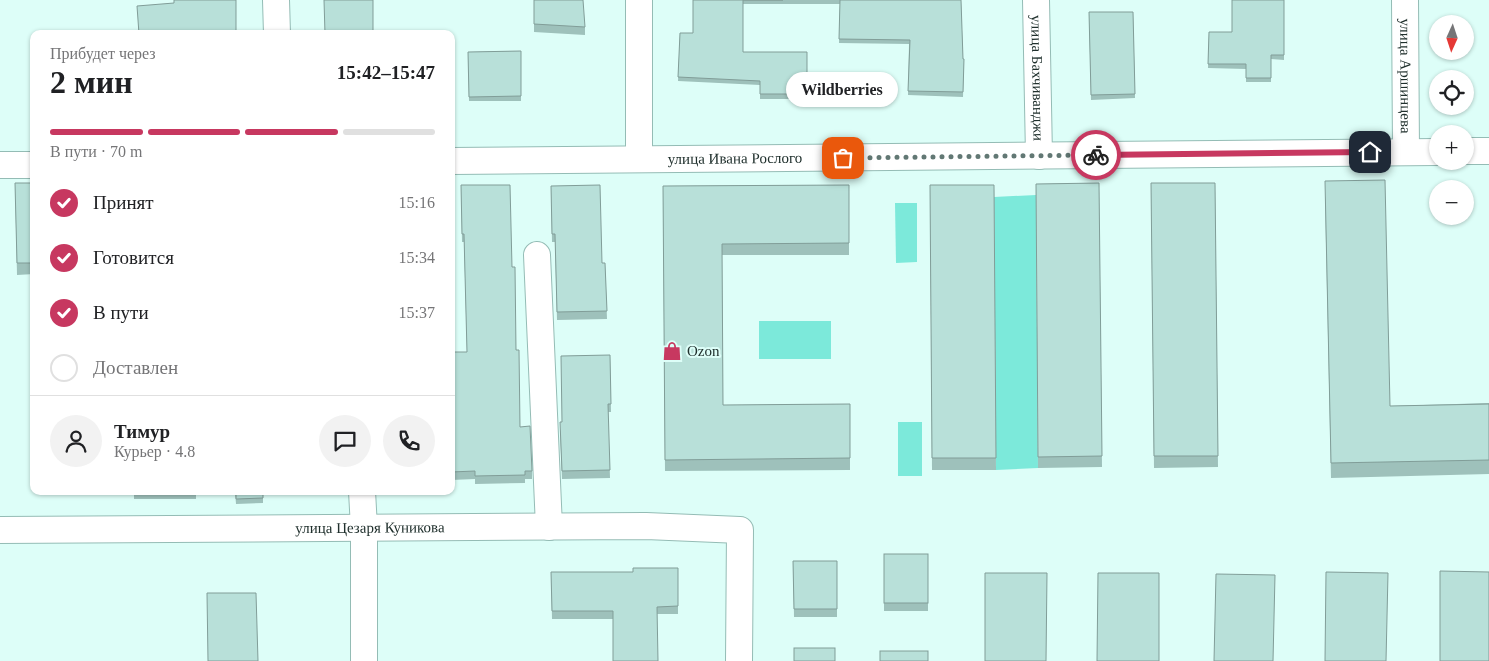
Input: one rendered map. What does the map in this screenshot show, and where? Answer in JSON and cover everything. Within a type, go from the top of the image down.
[{"type":"street","points":[[276,0],[276,30]]},
{"type":"street","points":[[638,0],[639,159]]},
{"type":"street","name":"улица Бахчиванджи","points":[[1036,0],[1040,156]]},
{"type":"street","name":"улица Аршинцева","points":[[1406,0],[1406,152]]},
{"type":"street","points":[[1474,151],[1489,151]]},
{"type":"street","name":"улица Ивана Рослого","points":[[455,161],[1429,152]]},
{"type":"street","points":[[0,166],[30,165]]},
{"type":"street","points":[[537,255],[550,527]]},
{"type":"street","points":[[362,495],[364,661]]},
{"type":"street","name":"улица Цезаря Куникова","points":[[0,530],[646,526],[740,530],[739,661]]},
{"type":"green space","points":[[1036,195],[1038,468],[996,470],[994,197]]},
{"type":"green space","points":[[895,203],[917,203],[917,262],[896,263]]},
{"type":"green space","points":[[759,321],[831,321],[831,359],[759,359]]},
{"type":"green space","points":[[898,422],[922,422],[922,476],[898,476]]},
{"type":"building","points":[[174,0],[236,0],[236,30],[139,30],[137,6],[174,3]]},
{"type":"building","points":[[324,0],[373,0],[373,30],[325,30]]},
{"type":"building","points":[[534,0],[583,0],[585,27],[534,24]]},
{"type":"building","points":[[693,0],[743,0],[743,52],[807,52],[807,94],[760,94],[760,81],[678,77],[680,33],[693,33]]},
{"type":"building","points":[[840,0],[961,0],[964,59],[963,92],[908,91],[910,40],[839,39]]},
{"type":"building","points":[[1232,0],[1284,0],[1284,55],[1271,55],[1271,78],[1246,78],[1246,64],[1208,64],[1209,32],[1232,32]]},
{"type":"building","points":[[1089,12],[1133,12],[1135,94],[1091,95]]},
{"type":"building","points":[[521,51],[521,96],[469,97],[468,52]]},
{"type":"building","points":[[1385,180],[1390,406],[1489,404],[1489,460],[1331,463],[1325,181]]},
{"type":"building","points":[[15,183],[30,183],[30,263],[17,263]]},
{"type":"building","points":[[1099,183],[1102,456],[1038,457],[1036,184]]},
{"type":"building","points":[[1151,183],[1215,183],[1218,456],[1154,456]]},
{"type":"building","points":[[461,185],[510,185],[512,267],[515,267],[516,350],[519,350],[520,427],[530,426],[532,471],[525,471],[525,475],[475,476],[475,471],[455,472],[455,352],[467,352],[464,234],[462,234]]},
{"type":"building","points":[[600,185],[602,263],[605,263],[607,311],[557,312],[555,234],[552,234],[551,186]]},
{"type":"building","points":[[849,185],[849,243],[722,244],[723,405],[850,404],[850,458],[665,460],[663,186]]},
{"type":"building","points":[[930,185],[994,185],[996,458],[932,458]]},
{"type":"building","points":[[610,355],[611,404],[608,404],[610,470],[562,471],[560,422],[562,422],[561,356]]},
{"type":"building","points":[[236,495],[263,495],[263,498],[236,499]]},
{"type":"building","points":[[884,554],[928,554],[928,603],[884,603]]},
{"type":"building","points":[[793,561],[837,561],[837,609],[794,609]]},
{"type":"building","points":[[633,568],[678,568],[678,606],[657,607],[658,661],[613,661],[613,611],[552,611],[551,572],[633,572]]},
{"type":"building","points":[[1440,571],[1489,572],[1489,661],[1440,661]]},
{"type":"building","points":[[1326,572],[1388,573],[1386,661],[1325,661]]},
{"type":"building","points":[[985,573],[1047,573],[1046,661],[985,661]]},
{"type":"building","points":[[1098,573],[1159,573],[1159,661],[1097,661]]},
{"type":"building","points":[[1216,574],[1275,575],[1273,661],[1214,661]]},
{"type":"building","points":[[207,593],[256,593],[258,661],[208,661]]},
{"type":"building","points":[[794,648],[835,648],[835,661],[794,661]]},
{"type":"building","points":[[880,651],[928,651],[928,661],[880,661]]},
{"type":"way so far","points":[[843,158],[1096,155]]},
{"type":"place","name":"Wildberries","points":[[843,158]]},
{"type":"place","name":"Ozon","points":[[672,351]]},
{"type":"route","points":[[1096,155],[1370,152]]}]
